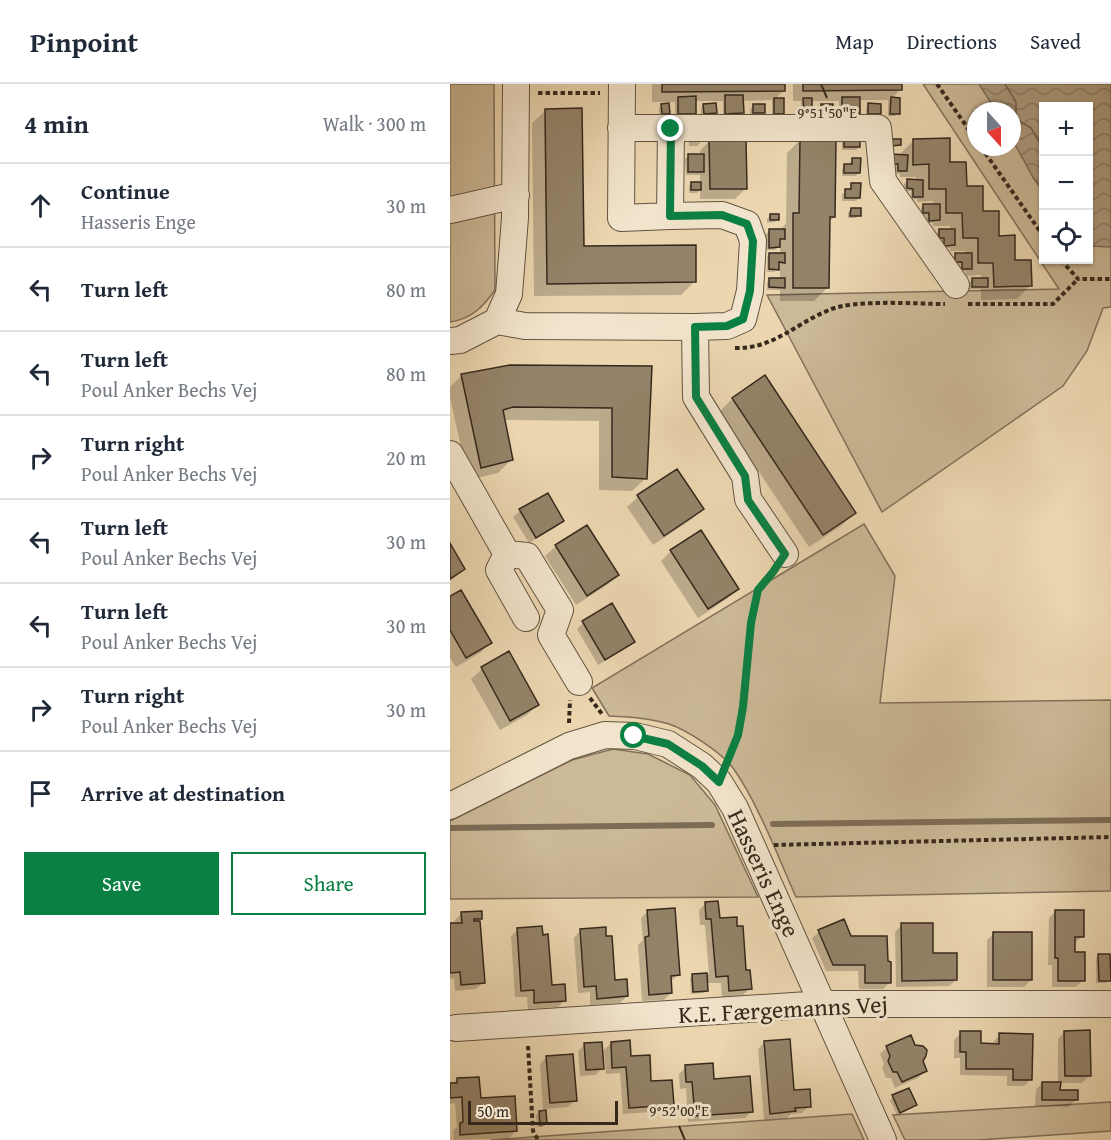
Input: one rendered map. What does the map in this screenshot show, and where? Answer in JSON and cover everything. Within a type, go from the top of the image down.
[{"type":"street","points":[[450,341],[460,340],[497,321],[509,294],[516,195],[516,88]]},
{"type":"street","points":[[497,321],[525,327],[695,327],[727,326],[743,319],[750,291],[753,241],[747,224],[722,215],[621,218],[622,89]]},
{"type":"street","points":[[621,128],[878,128],[883,181],[953,298]]},
{"type":"street","points":[[670,216],[671,129]]},
{"type":"street","points":[[450,210],[516,195]]},
{"type":"street","points":[[695,327],[696,397],[745,476],[748,500],[785,554]]},
{"type":"street","points":[[450,454],[507,554]]},
{"type":"street","points":[[507,554],[499,570],[526,618]]},
{"type":"street","points":[[507,554],[527,556],[560,610],[551,635],[579,682]]},
{"type":"street","name":"Hasseris Enge","points":[[450,806],[562,750],[605,735],[634,736],[668,744],[702,766],[719,782],[735,808],[883,1140]]},
{"type":"street","name":"K.E. Færgemanns Vej","points":[[456,1029],[823,1004],[1111,1004]]},
{"type":"path","points":[[938,84],[967,127]]},
{"type":"path","points":[[516,88],[622,89]]},
{"type":"path","points":[[987,156],[1039,230]]},
{"type":"path","points":[[1065,264],[1078,279]]},
{"type":"path","points":[[734,348],[760,346],[830,309],[851,304],[953,298],[1053,304],[1078,279],[1111,279]]},
{"type":"path","points":[[719,782],[738,735],[751,623],[758,590],[785,554]]},
{"type":"path","points":[[562,750],[569,723],[569,701],[579,682],[617,736]]},
{"type":"path","points":[[752,848],[782,843],[1111,837]]},
{"type":"path","points":[[527,1024],[533,1131],[538,1140]]},
{"type":"shaded area","points":[[450,84],[494,84],[495,290],[476,311],[450,322]]},
{"type":"shaded area","points":[[923,84],[1111,84],[1111,307],[1103,308],[1087,351],[1063,386],[882,512],[767,295],[1059,289],[1042,264],[1093,264],[1093,102],[1039,102],[1039,259],[971,156],[1021,156],[1021,102],[967,102],[967,150]]},
{"type":"shaded area","points":[[864,524],[895,576],[880,703],[1111,700],[1111,891],[796,897],[759,814],[728,762],[704,743],[669,724],[632,717],[609,716],[592,688]]},
{"type":"shaded area","points":[[613,749],[648,754],[690,775],[715,805],[758,897],[450,899],[450,821],[572,760]]},
{"type":"shaded area","points":[[1111,1102],[1111,1131],[978,1140],[905,1140],[893,1115]]},
{"type":"shaded area","points":[[852,1114],[864,1140],[490,1140]]},
{"type":"water","points":[[979,84],[1111,84],[1111,247],[1093,246],[1093,102],[1039,102],[1039,186],[1021,155],[1021,102],[990,102]]},
{"type":"building","points":[[662,84],[785,84],[785,91],[662,92]]},
{"type":"building","points":[[803,84],[902,84],[902,90],[803,91]]},
{"type":"building","points":[[725,95],[743,95],[744,113],[725,114]]},
{"type":"building","points":[[696,96],[696,114],[678,114],[678,97]]},
{"type":"building","points":[[842,97],[860,97],[860,114],[842,114]]},
{"type":"building","points":[[891,97],[900,98],[900,114],[890,114]]},
{"type":"building","points":[[774,98],[784,98],[784,114],[774,114]]},
{"type":"building","points":[[803,98],[812,98],[812,114],[804,114]]},
{"type":"building","points":[[669,103],[670,114],[662,114],[661,104]]},
{"type":"building","points":[[716,103],[717,113],[704,114],[703,104]]},
{"type":"building","points":[[868,103],[881,104],[881,114],[868,114]]},
{"type":"building","points":[[753,104],[765,104],[765,113],[753,113]]},
{"type":"building","points":[[821,104],[833,104],[833,114],[821,114]]},
{"type":"building","points":[[582,108],[584,246],[696,245],[696,282],[547,284],[545,109]]},
{"type":"building","points":[[844,137],[860,137],[860,147],[844,147]]},
{"type":"building","points":[[746,138],[747,189],[710,189],[709,139]]},
{"type":"building","points":[[950,138],[950,162],[966,162],[967,186],[983,186],[983,211],[999,211],[999,236],[1015,235],[1015,260],[1031,260],[1032,286],[994,287],[993,263],[978,263],[978,238],[963,238],[962,213],[946,213],[946,189],[929,189],[929,164],[913,165],[913,139]]},
{"type":"building","points":[[800,139],[836,139],[835,217],[830,217],[829,288],[793,288],[793,213],[799,213]]},
{"type":"building","points":[[891,139],[901,139],[901,145],[891,146]]},
{"type":"building","points":[[688,154],[704,154],[704,172],[688,172]]},
{"type":"building","points":[[891,154],[908,155],[907,171],[898,171],[898,164],[891,164]]},
{"type":"building","points":[[852,158],[861,158],[860,173],[844,173],[844,164],[852,164]]},
{"type":"building","points":[[907,179],[923,180],[923,197],[913,197],[913,189],[907,188]]},
{"type":"building","points":[[691,182],[701,182],[701,190],[691,190]]},
{"type":"building","points":[[851,183],[861,183],[860,198],[845,198],[845,189],[851,189]]},
{"type":"building","points":[[923,204],[940,204],[940,220],[929,221],[929,213],[923,213]]},
{"type":"building","points":[[851,208],[861,208],[861,216],[850,216]]},
{"type":"building","points":[[770,214],[779,214],[779,220],[770,220]]},
{"type":"building","points":[[769,229],[785,229],[785,239],[780,239],[780,247],[769,248]]},
{"type":"building","points":[[939,229],[955,229],[955,245],[944,246],[944,238],[939,238]]},
{"type":"building","points":[[769,253],[785,253],[785,263],[779,262],[779,270],[769,269]]},
{"type":"building","points":[[955,253],[972,253],[972,269],[962,269],[962,262],[955,262]]},
{"type":"building","points":[[769,278],[785,278],[785,288],[769,287]]},
{"type":"building","points":[[972,278],[988,278],[988,287],[972,287]]},
{"type":"building","points":[[510,365],[652,366],[647,479],[612,477],[612,408],[513,407],[503,410],[513,460],[481,468],[461,374]]},
{"type":"building","points":[[765,375],[856,513],[823,535],[732,398]]},
{"type":"building","points":[[677,469],[704,509],[664,536],[637,495]]},
{"type":"building","points":[[548,493],[564,521],[536,538],[519,509]]},
{"type":"building","points":[[587,525],[619,575],[587,596],[555,545]]},
{"type":"building","points":[[701,530],[739,589],[708,609],[670,550]]},
{"type":"building","points":[[450,543],[465,569],[450,579]]},
{"type":"building","points":[[461,590],[492,643],[466,658],[450,630],[450,596]]},
{"type":"building","points":[[612,603],[635,642],[605,660],[582,621]]},
{"type":"building","points":[[509,651],[539,705],[510,721],[481,667]]},
{"type":"building","points":[[718,901],[720,918],[737,917],[737,926],[743,926],[746,970],[750,970],[752,989],[729,991],[728,976],[716,977],[711,919],[706,919],[705,902]]},
{"type":"building","points":[[675,908],[680,975],[671,976],[672,993],[649,995],[645,937],[649,936],[647,910]]},
{"type":"building","points":[[1055,910],[1084,910],[1084,937],[1075,937],[1075,952],[1085,952],[1085,981],[1058,981],[1058,958],[1055,958]]},
{"type":"building","points":[[482,911],[482,919],[474,919],[474,921],[480,921],[485,983],[461,985],[460,972],[450,973],[450,923],[462,923],[461,912]]},
{"type":"building","points":[[844,919],[851,936],[887,936],[891,983],[865,983],[865,965],[833,965],[818,930]]},
{"type":"building","points":[[901,923],[933,923],[933,953],[957,953],[957,980],[902,981]]},
{"type":"building","points":[[542,926],[543,935],[548,934],[552,985],[565,984],[566,1001],[534,1003],[534,990],[521,991],[517,928]]},
{"type":"building","points":[[606,927],[606,936],[612,936],[615,980],[627,979],[628,996],[597,999],[596,986],[584,987],[580,929]]},
{"type":"building","points":[[993,932],[1032,932],[1032,980],[993,980]]},
{"type":"building","points":[[1098,954],[1110,954],[1111,981],[1099,981]]},
{"type":"building","points":[[707,973],[708,991],[693,992],[692,974]]},
{"type":"building","points":[[1090,1030],[1091,1076],[1065,1076],[1064,1031]]},
{"type":"building","points":[[960,1031],[981,1031],[981,1043],[999,1044],[999,1033],[1033,1034],[1032,1080],[1013,1080],[1013,1069],[966,1069],[966,1052],[960,1052]]},
{"type":"building","points":[[911,1035],[915,1045],[923,1046],[927,1050],[923,1061],[927,1071],[902,1082],[897,1072],[893,1072],[888,1061],[890,1056],[886,1046]]},
{"type":"building","points":[[790,1039],[794,1090],[810,1089],[811,1107],[770,1114],[764,1041]]},
{"type":"building","points":[[630,1040],[631,1056],[650,1055],[651,1081],[672,1080],[674,1105],[629,1108],[626,1067],[612,1068],[611,1042]]},
{"type":"building","points":[[602,1042],[604,1069],[586,1070],[584,1043]]},
{"type":"building","points":[[573,1054],[577,1101],[550,1103],[546,1056]]},
{"type":"building","points":[[713,1063],[714,1079],[750,1076],[753,1112],[695,1116],[692,1082],[686,1082],[685,1065]]},
{"type":"building","points":[[479,1077],[481,1098],[515,1096],[517,1131],[460,1135],[460,1123],[463,1122],[462,1097],[450,1098],[450,1083],[457,1083],[457,1078]]},
{"type":"building","points":[[1042,1082],[1061,1082],[1060,1090],[1078,1090],[1078,1100],[1042,1100]]},
{"type":"building","points":[[909,1088],[917,1105],[900,1113],[892,1095]]},
{"type":"building","points":[[546,1110],[547,1124],[540,1125],[539,1111]]},
{"type":"waterway","points":[[773,824],[1111,820]]},
{"type":"waterway","points":[[450,828],[712,825]]},
{"type":"route","points":[[634,736],[668,744],[702,766],[719,782],[738,735],[751,623],[758,590],[785,554],[748,500],[745,476],[696,397],[695,327],[727,326],[743,319],[750,291],[753,241],[747,224],[722,215],[670,216],[671,129]]}]
